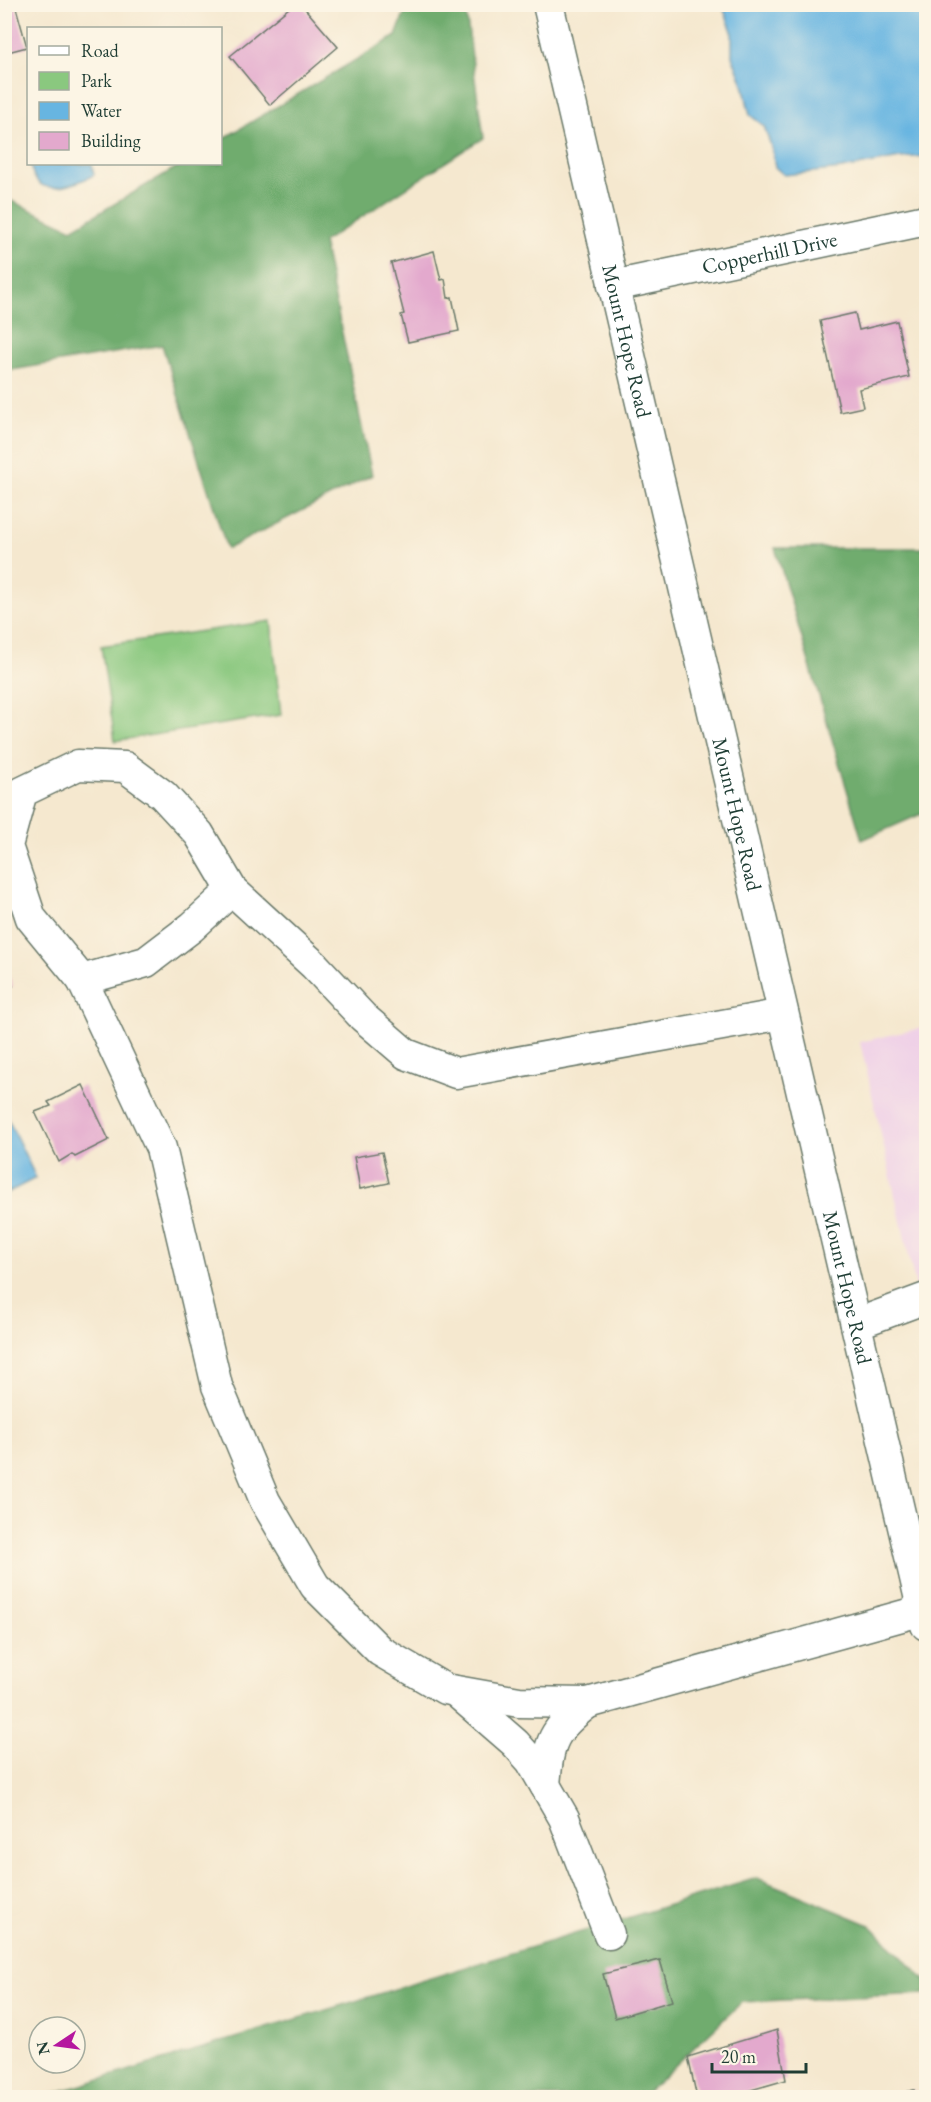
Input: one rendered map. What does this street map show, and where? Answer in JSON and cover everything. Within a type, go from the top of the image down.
[{"type":"street","name":"Mount Hope Road","points":[[548,4],[925,1618]]},
{"type":"street","name":"Copperhill Drive","points":[[613,286],[927,220]]},
{"type":"street","points":[[783,1014],[456,1073],[406,1054],[363,1017],[314,965],[232,890],[199,834],[163,795],[125,767],[78,765],[22,792],[7,846],[31,918],[82,980],[161,1148],[218,1386],[265,1501],[315,1586],[380,1651],[445,1689],[519,1702],[588,1703],[925,1618]]},
{"type":"street","points":[[82,980],[146,962],[192,927],[232,890]]},
{"type":"street","points":[[856,1324],[927,1298]]},
{"type":"street","points":[[455,1691],[515,1743],[531,1761],[564,1818],[609,1934]]},
{"type":"street","points":[[545,1785],[548,1753],[554,1736],[566,1720],[588,1703]]},
{"type":"shaded area","points":[[926,1027],[926,1331],[860,1042]]},
{"type":"green space","points":[[408,4],[465,5],[483,138],[323,242],[372,475],[227,549],[162,345],[5,371],[5,198],[72,229],[180,165],[222,165],[222,139],[396,36]]},
{"type":"green space","points":[[775,548],[926,548],[926,812],[862,840]]},
{"type":"green space","points":[[271,621],[281,715],[115,741],[101,646]]},
{"type":"green space","points":[[757,1878],[870,1925],[926,1981],[926,1994],[742,2002],[642,2097],[39,2098]]},
{"type":"water","points":[[722,5],[905,5],[912,8],[926,6],[926,156],[784,175],[775,167],[764,126],[750,115],[743,84],[732,56],[732,31]]},
{"type":"water","points":[[31,165],[92,165],[94,175],[55,188],[39,183],[34,176]]},
{"type":"water","points":[[7,1117],[36,1178],[5,1194],[4,1118]]},
{"type":"building","points":[[4,4],[15,4],[27,47],[4,53]]},
{"type":"building","points":[[294,4],[301,4],[338,47],[270,105],[230,56]]},
{"type":"building","points":[[434,251],[441,280],[445,279],[448,298],[452,297],[459,331],[408,342],[401,315],[404,314],[391,263]]},
{"type":"building","points":[[855,313],[859,330],[897,321],[909,377],[859,389],[863,407],[840,412],[820,321]]},
{"type":"building","points":[[926,319],[926,347],[919,321]]},
{"type":"building","points":[[4,966],[13,986],[4,990]]},
{"type":"building","points":[[83,1085],[109,1140],[75,1157],[72,1154],[59,1162],[35,1112],[51,1106],[48,1102]]},
{"type":"building","points":[[382,1152],[389,1183],[360,1189],[354,1157]]},
{"type":"building","points":[[660,1960],[672,2001],[615,2018],[603,1974]]},
{"type":"building","points":[[777,2030],[786,2080],[723,2098],[697,2098],[688,2057]]},
{"type":"building","points":[[914,2090],[916,2098],[885,2098],[885,2097]]}]
